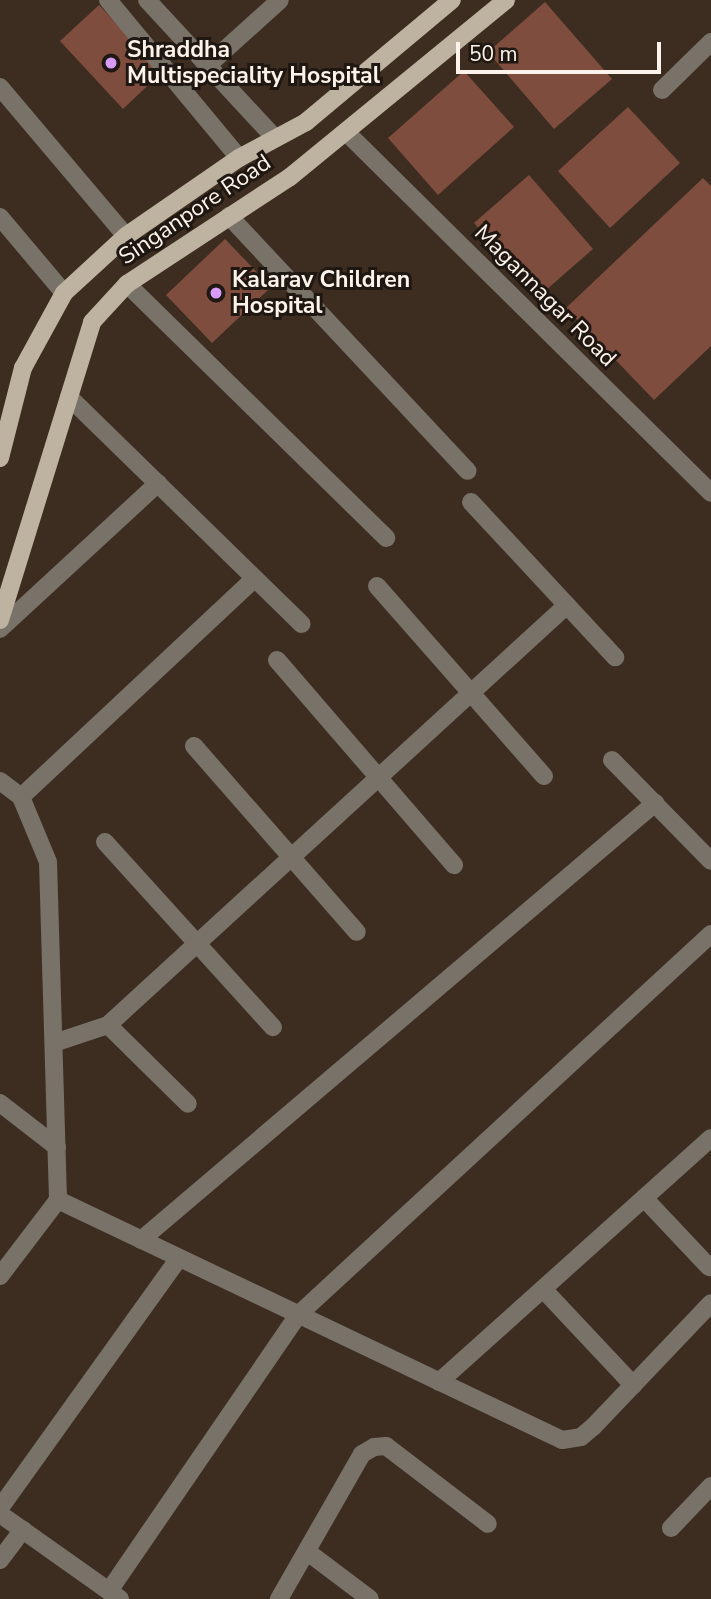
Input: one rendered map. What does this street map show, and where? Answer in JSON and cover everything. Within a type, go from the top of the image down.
[{"type":"main road","name":"Singanpore Road","points":[[0,458],[23,369],[64,293],[126,236],[239,158],[306,122],[452,0]]},
{"type":"main road","name":"Singanpore Road","points":[[0,620],[92,322],[127,284],[229,216],[346,132],[506,0]]},
{"type":"street","points":[[108,0],[239,158]]},
{"type":"street","points":[[147,0],[274,137]]},
{"type":"street","points":[[207,65],[280,0]]},
{"type":"street","points":[[663,90],[711,43]]},
{"type":"street","points":[[0,87],[126,236]]},
{"type":"street","name":"Magannagar Road","points":[[346,132],[711,493]]},
{"type":"street","points":[[229,216],[468,471]]},
{"type":"street","points":[[0,217],[64,293]]},
{"type":"street","points":[[127,284],[386,538]]},
{"type":"street","points":[[69,397],[302,624]]},
{"type":"street","points":[[0,629],[158,483]]},
{"type":"street","points":[[471,502],[615,657]]},
{"type":"street","points":[[20,797],[255,578]]},
{"type":"street","points":[[377,586],[544,776]]},
{"type":"street","points":[[54,1043],[107,1025],[567,605]]},
{"type":"street","points":[[277,660],[454,865]]},
{"type":"street","points":[[194,746],[357,932]]},
{"type":"street","points":[[612,760],[711,861]]},
{"type":"street","points":[[0,780],[20,797],[48,862],[58,1200],[1,1272]]},
{"type":"street","points":[[141,1240],[655,803]]},
{"type":"street","points":[[105,842],[272,1027]]},
{"type":"street","points":[[0,1514],[114,1595],[298,1315],[711,934]]},
{"type":"street","points":[[107,1025],[188,1104]]},
{"type":"street","points":[[0,1103],[57,1147]]},
{"type":"street","points":[[439,1382],[711,1138]]},
{"type":"street","points":[[644,1198],[709,1267]]},
{"type":"street","points":[[58,1200],[562,1440],[581,1437],[711,1303]]},
{"type":"street","points":[[0,1508],[179,1258]]},
{"type":"street","points":[[543,1289],[633,1385]]},
{"type":"street","points":[[279,1599],[309,1553],[362,1454],[374,1447],[386,1446],[488,1524]]},
{"type":"street","points":[[671,1528],[711,1486]]},
{"type":"street","points":[[0,1560],[23,1530]]},
{"type":"street","points":[[309,1553],[370,1599]]},
{"type":"building","points":[[545,2],[612,79],[554,129],[488,52]]},
{"type":"building","points":[[99,5],[162,72],[123,109],[60,41]]},
{"type":"building","points":[[464,71],[514,127],[438,195],[388,138]]},
{"type":"building","points":[[628,107],[680,163],[610,228],[558,171]]},
{"type":"building","points":[[529,175],[593,249],[538,297],[474,223]]},
{"type":"building","points":[[703,178],[711,186],[711,346],[654,400],[566,308]]},
{"type":"building","points":[[225,239],[271,287],[212,343],[166,295]]},
{"type":"place","name":"Shraddha Multispeciality Hospital","points":[[111,63]]},
{"type":"place","name":"Kalarav Children Hospital","points":[[216,293]]}]
